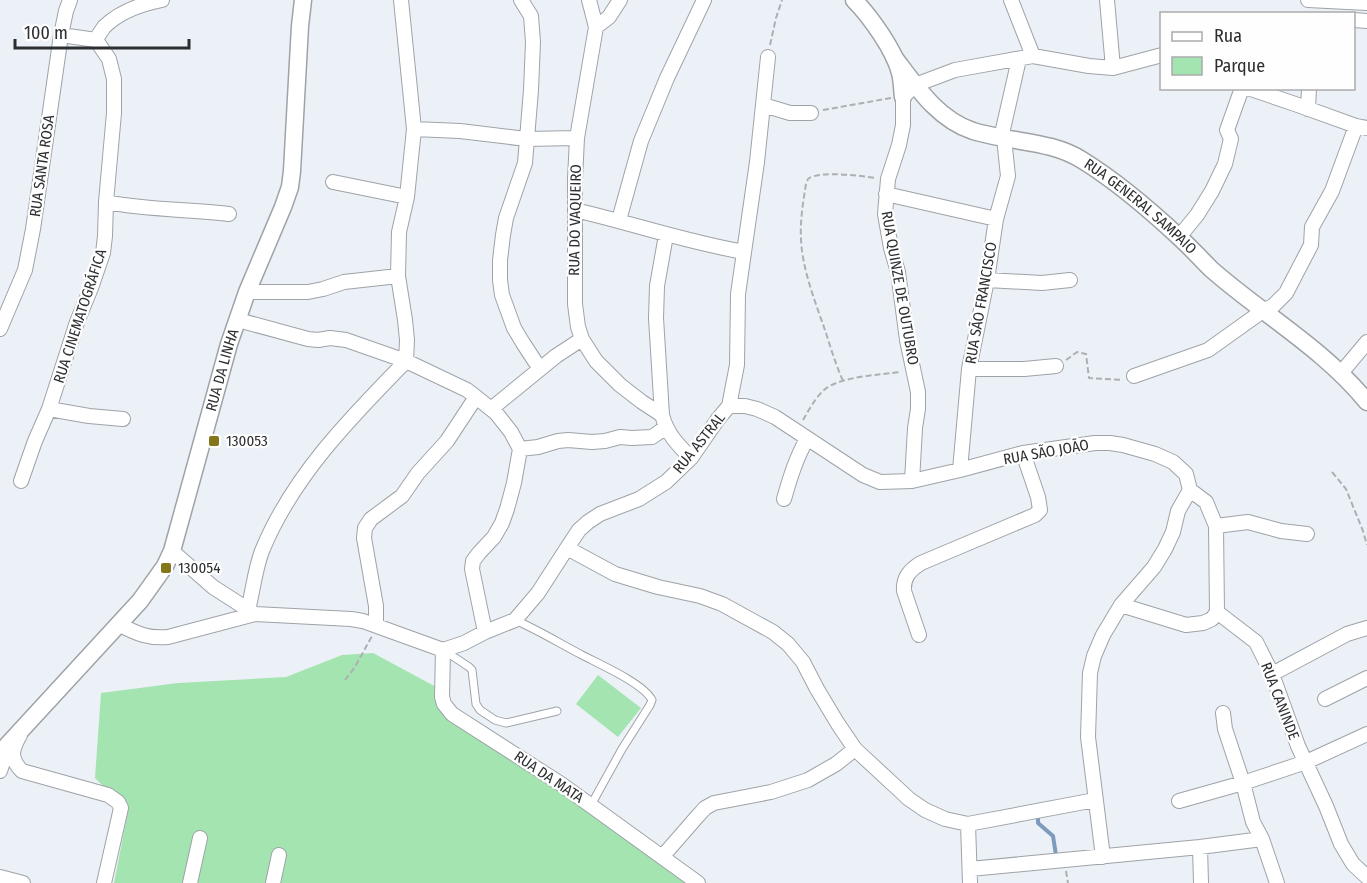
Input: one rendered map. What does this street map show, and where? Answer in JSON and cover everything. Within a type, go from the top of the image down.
[{"type":"street","name":"RUA SANTA ROSA","points":[[0,329],[25,270],[61,35],[70,0]]},
{"type":"street","points":[[61,35],[96,40],[104,27],[127,11],[162,0]]},
{"type":"street","name":"RUA DA LINHA","points":[[4,748],[140,601],[165,566],[172,551],[206,434],[221,372],[247,292],[269,244],[290,187],[303,0]]},
{"type":"street","points":[[252,612],[261,554],[273,526],[298,485],[336,436],[406,361],[407,340],[398,276],[399,232],[407,197],[414,129],[401,0]]},
{"type":"street","points":[[521,0],[531,16],[531,90],[525,163],[506,218],[500,260],[500,280],[502,295],[514,328],[540,369]]},
{"type":"street","points":[[589,0],[596,27],[609,17],[620,0]]},
{"type":"street","points":[[619,220],[641,141],[667,78],[704,0]]},
{"type":"street","points":[[854,0],[870,18],[894,57],[909,91],[955,70],[1026,58],[1113,68],[1160,55]]},
{"type":"street","points":[[1011,0],[1026,58]]},
{"type":"street","points":[[1107,0],[1113,68]]},
{"type":"street","points":[[1308,0],[1367,3]]},
{"type":"street","name":"RUA DO VAQUEIRO","points":[[596,27],[577,138],[574,304],[578,327],[582,339],[596,361],[620,385],[664,422],[675,442],[690,458]]},
{"type":"street","name":"RUA CINEMATOGRÁFICA","points":[[21,482],[35,441],[50,409],[77,322],[92,288],[103,253],[114,112],[114,79],[109,59],[96,40]]},
{"type":"street","name":"RUA ASTRAL","points":[[443,650],[515,620],[538,593],[579,530],[600,514],[654,491],[678,472],[729,406],[737,365],[738,294],[757,162],[768,57]]},
{"type":"street","name":"RUA SÃO FRANCISCO","points":[[960,470],[969,369],[987,280],[996,219],[1008,176],[1003,138],[1026,58]]},
{"type":"street","points":[[1179,237],[1205,202],[1225,164],[1231,140],[1227,130],[1241,90]]},
{"type":"street","points":[[1134,376],[1208,350],[1273,306],[1286,292],[1311,245],[1312,227],[1332,192],[1362,127],[1254,90]]},
{"type":"street","points":[[1308,109],[1309,90]]},
{"type":"street","name":"RUA GENERAL SAMPAIO","points":[[909,91],[960,126],[1003,138],[1048,146],[1079,158],[1104,174],[1179,237],[1212,269],[1341,373],[1367,402]]},
{"type":"street","name":"RUA QUINZE DE OUTUBRO","points":[[909,91],[899,145],[888,179],[885,214],[898,272],[907,339],[918,392],[912,481]]},
{"type":"street","points":[[763,105],[790,114],[811,113]]},
{"type":"street","points":[[414,129],[460,131],[526,139],[577,138]]},
{"type":"street","points":[[333,182],[407,197]]},
{"type":"street","points":[[886,194],[996,219]]},
{"type":"street","points":[[106,202],[127,207],[229,214]]},
{"type":"street","points":[[575,210],[619,220],[666,235],[744,252]]},
{"type":"street","points":[[520,449],[568,440],[592,442],[620,436],[652,437],[664,422],[656,318],[657,286],[666,235]]},
{"type":"street","points":[[247,292],[308,292],[344,282],[398,276]]},
{"type":"street","points":[[987,280],[1042,283],[1070,280]]},
{"type":"street","points":[[238,320],[308,339],[346,340],[406,361],[467,390],[491,409],[512,432],[520,449],[514,483],[502,522],[494,537],[473,561],[472,569],[484,632]]},
{"type":"street","points":[[491,409],[540,369],[582,339]]},
{"type":"street","points":[[1341,373],[1367,342]]},
{"type":"street","points":[[969,369],[1024,369],[1056,366]]},
{"type":"street","points":[[376,625],[376,606],[364,538],[365,528],[371,519],[402,496],[418,473],[447,441],[476,397]]},
{"type":"street","name":"RUA SÃO JOÃO","points":[[729,406],[745,406],[774,417],[872,480],[880,482],[912,481],[1023,453],[1095,443],[1124,445],[1173,462],[1186,474],[1190,490],[1206,502],[1216,526]]},
{"type":"street","points":[[50,409],[123,419]]},
{"type":"street","points":[[784,499],[799,454],[802,435]]},
{"type":"street","points":[[919,635],[903,584],[910,572],[921,563],[1035,515],[1040,510],[1023,453]]},
{"type":"street","points":[[1103,857],[1088,737],[1090,673],[1094,656],[1103,635],[1121,605],[1154,567],[1166,549],[1178,511],[1190,490]]},
{"type":"street","points":[[1121,605],[1186,626],[1203,623],[1212,619],[1218,612],[1216,526],[1248,522],[1281,531],[1307,534]]},
{"type":"street","points":[[567,548],[615,574],[722,604],[773,632],[788,644],[804,662],[832,716],[855,749],[909,799],[925,810],[945,819],[968,824],[1095,800]]},
{"type":"street","points":[[172,551],[213,587],[252,612]]},
{"type":"street","points":[[118,624],[143,636],[156,638],[168,637],[252,612],[351,619],[376,625],[443,650]]},
{"type":"street","name":"RUA CANINDE","points":[[1218,612],[1256,642],[1272,674],[1341,844],[1353,864],[1367,877]]},
{"type":"street","points":[[1272,674],[1347,634],[1367,628]]},
{"type":"street","name":"RUA DA MATA","points":[[443,650],[442,697],[448,709],[561,784],[698,883]]},
{"type":"street","points":[[1325,699],[1367,678]]},
{"type":"street","points":[[1223,713],[1225,729],[1244,783],[1253,822],[1262,839],[1277,883]]},
{"type":"street","points":[[22,730],[13,751],[13,759],[22,771],[108,795],[118,802],[121,808],[104,883]]},
{"type":"street","points":[[1179,801],[1244,783],[1306,762],[1367,734]]},
{"type":"street","points":[[0,771],[4,748]]},
{"type":"street","points":[[662,857],[705,808],[714,802],[771,792],[808,780],[836,764],[855,749]]},
{"type":"street","points":[[968,824],[970,876],[1103,857],[1262,839]]},
{"type":"street","points":[[190,883],[200,838]]},
{"type":"street","points":[[1200,847],[1201,883]]},
{"type":"street","points":[[273,883],[279,855]]},
{"type":"street","points":[[0,877],[23,883]]},
{"type":"lane","points":[[515,620],[546,635],[650,695],[651,705],[622,749],[591,805]]},
{"type":"lane","points":[[443,650],[472,670],[476,704],[480,710],[495,720],[506,723],[557,711]]},
{"type":"path","points":[[768,57],[782,0]]},
{"type":"path","points":[[811,113],[909,91]]},
{"type":"path","points":[[843,381],[804,261],[801,220],[806,184],[808,179],[814,175],[852,175],[888,179]]},
{"type":"path","points":[[1056,366],[1077,352],[1086,354],[1089,378],[1123,380],[1134,376]]},
{"type":"path","points":[[802,435],[818,397],[830,386],[843,381],[914,370]]},
{"type":"path","points":[[1332,472],[1346,489],[1367,545]]},
{"type":"path","points":[[345,680],[355,667],[376,625]]},
{"type":"green space","points":[[373,653],[438,688],[440,709],[695,883],[114,883],[128,811],[95,778],[101,693],[178,683],[286,677],[342,655]]},
{"type":"green space","points":[[598,675],[641,708],[618,737],[576,704]]},
{"type":"waterway","points":[[1038,815],[1038,823],[1053,836],[1056,855]]},
{"type":"place","name":"130053","points":[[214,441]]},
{"type":"place","name":"130054","points":[[166,568]]}]
